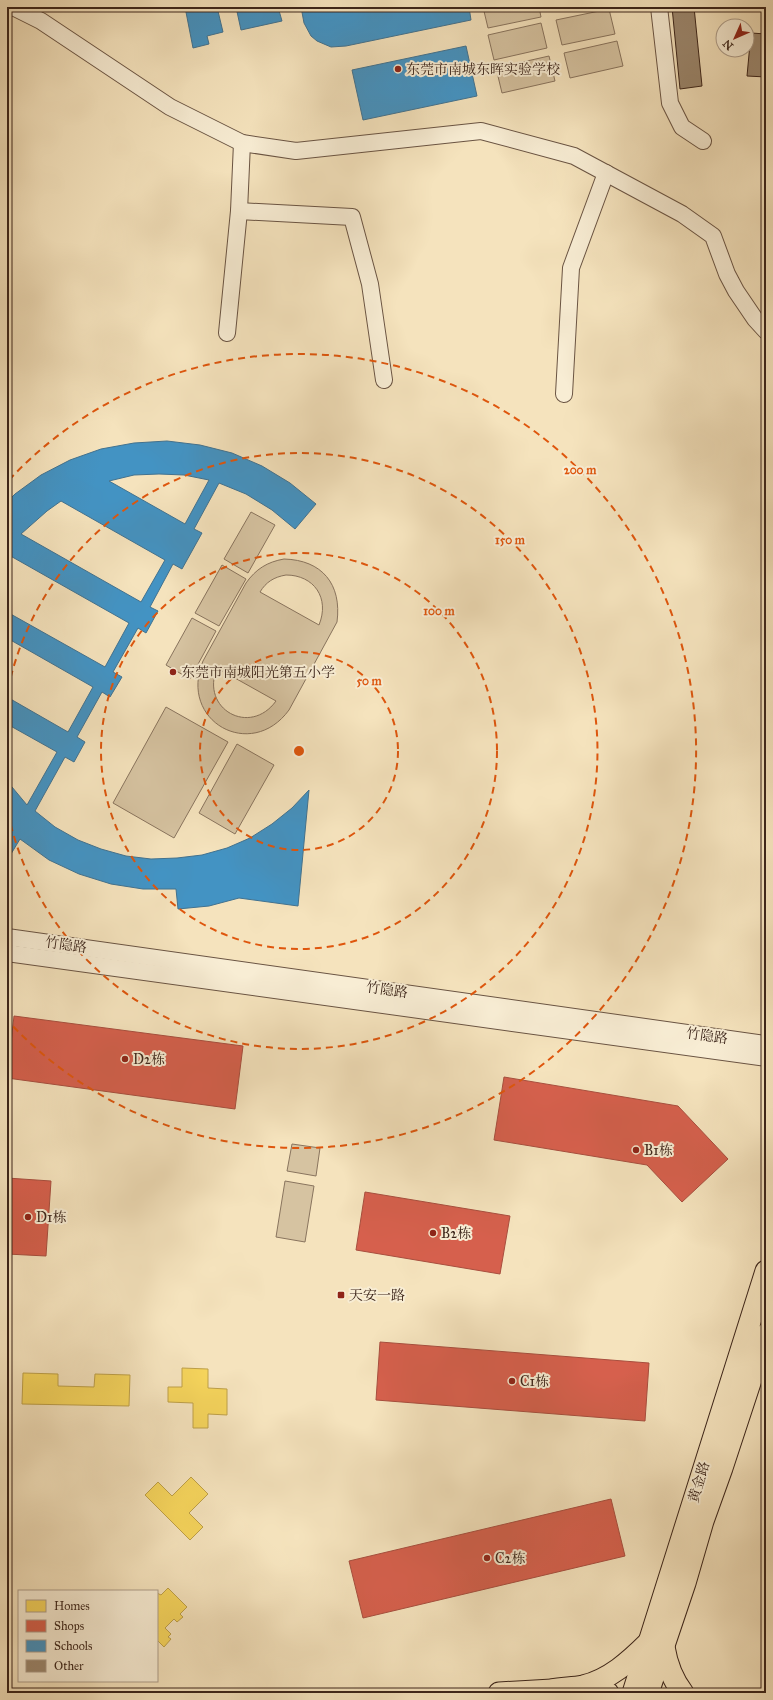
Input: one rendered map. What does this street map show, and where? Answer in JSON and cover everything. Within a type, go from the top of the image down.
[{"type":"main road","name":"黄金路","points":[[648,1693],[657,1644],[766,1271]]},
{"type":"main road","name":"黄金路","points":[[633,1693],[657,1644],[703,1521],[766,1334]]},
{"type":"main road","points":[[499,1693],[552,1690],[584,1685],[610,1674],[657,1644],[675,1683],[683,1693]]},
{"type":"main road","points":[[552,1690],[608,1693]]},
{"type":"street","points":[[13,7],[41,21],[170,107],[242,143],[296,151],[481,132],[574,156],[682,214],[713,236],[727,274],[736,291],[755,319],[766,331]]},
{"type":"street","points":[[659,7],[670,102],[682,128],[703,140]]},
{"type":"street","points":[[227,333],[239,211],[242,143]]},
{"type":"street","points":[[564,394],[571,268],[606,173]]},
{"type":"street","points":[[239,211],[352,217],[370,284],[384,380]]},
{"type":"street","name":"竹隐路","points":[[7,937],[763,1051]]},
{"type":"street","name":"竹隐路","points":[[7,953],[763,1051]]},
{"type":"shaded area","points":[[483,7],[539,7],[541,17],[488,28]]},
{"type":"shaded area","points":[[609,9],[615,34],[562,45],[556,20]]},
{"type":"shaded area","points":[[541,23],[547,48],[494,60],[488,35]]},
{"type":"shaded area","points":[[617,41],[623,66],[570,78],[564,53]]},
{"type":"shaded area","points":[[549,56],[555,81],[502,93],[496,68]]},
{"type":"shaded area","points":[[251,512],[275,525],[248,573],[224,559]]},
{"type":"shaded area","points":[[278,560],[297,560],[309,564],[319,569],[327,577],[336,596],[338,608],[337,622],[289,710],[273,725],[256,733],[238,733],[222,728],[209,717],[201,701],[198,682],[203,661],[246,583],[262,567]],"holes":[[[286,575],[305,579],[317,590],[321,597],[322,606],[322,615],[319,625],[260,592],[271,580]],[[217,668],[276,701],[265,712],[253,717],[241,717],[230,713],[221,706],[215,696],[214,683]]]},
{"type":"shaded area","points":[[222,565],[246,579],[219,626],[195,613]]},
{"type":"shaded area","points":[[192,618],[216,631],[190,679],[166,665]]},
{"type":"shaded area","points":[[166,707],[228,742],[174,838],[113,803]]},
{"type":"shaded area","points":[[237,744],[274,765],[235,834],[199,813]]},
{"type":"shaded area","points":[[292,1144],[320,1148],[316,1176],[287,1171]]},
{"type":"shaded area","points":[[285,1181],[314,1186],[305,1242],[276,1237]]},
{"type":"building: Homes","points":[[182,1368],[208,1369],[208,1388],[227,1389],[227,1415],[208,1414],[208,1428],[193,1428],[193,1403],[168,1402],[168,1387],[182,1387]]},
{"type":"building: Homes","points":[[23,1373],[58,1374],[58,1386],[94,1387],[95,1374],[130,1375],[129,1406],[22,1404]]},
{"type":"building: Homes","points":[[191,1477],[208,1494],[189,1513],[203,1527],[190,1540],[145,1495],[158,1482],[172,1496]]},
{"type":"building: Homes","points":[[168,1588],[187,1607],[180,1614],[183,1617],[177,1622],[174,1619],[165,1628],[171,1634],[168,1637],[171,1639],[164,1647],[158,1641],[158,1594],[161,1595]]},
{"type":"building: Shops","name":"D2栋","points":[[14,1016],[243,1046],[235,1109],[7,1078]]},
{"type":"building: Shops","name":"B1栋","points":[[504,1077],[678,1106],[728,1159],[682,1202],[647,1165],[494,1140]]},
{"type":"building: Shops","name":"D1栋","points":[[7,1178],[51,1181],[46,1256],[7,1254]]},
{"type":"building: Shops","name":"B2栋","points":[[365,1192],[510,1216],[500,1274],[356,1250]]},
{"type":"building: Shops","name":"C1栋","points":[[380,1342],[649,1363],[645,1421],[376,1400]]},
{"type":"building: Shops","name":"C2栋","points":[[611,1499],[625,1556],[363,1618],[349,1561]]},
{"type":"building: Schools","points":[[185,7],[217,7],[223,32],[207,36],[209,44],[193,48]]},
{"type":"building: Schools","points":[[236,7],[278,7],[282,21],[241,30]]},
{"type":"building: Schools","points":[[301,7],[469,7],[471,20],[346,46],[331,47],[317,41],[311,36],[304,23]]},
{"type":"building: Schools","points":[[466,46],[477,96],[363,120],[352,70]]},
{"type":"building: Schools","points":[[167,441],[200,445],[232,453],[262,466],[290,483],[316,504],[295,529],[272,510],[246,494],[219,483],[194,529],[202,533],[182,569],[173,564],[150,607],[158,611],[146,633],[138,628],[113,672],[122,677],[110,697],[102,692],[77,737],[85,742],[74,762],[65,757],[35,811],[55,827],[78,840],[101,849],[126,856],[151,859],[177,858],[202,855],[227,848],[250,838],[272,824],[292,808],[309,790],[298,906],[239,898],[209,906],[178,909],[176,889],[143,889],[111,884],[79,874],[49,860],[20,839],[11,854],[7,852],[7,841],[12,832],[7,827],[7,781],[27,805],[57,752],[7,724],[7,697],[68,732],[93,687],[7,638],[7,612],[105,667],[129,623],[7,554],[7,502],[15,494],[41,475],[70,460],[101,449],[134,443]],"holes":[[[134,475],[184,475],[209,480],[185,524],[109,481]],[[61,501],[165,560],[141,602],[21,534]]]},
{"type":"building: Other","points":[[672,7],[694,7],[702,86],[680,89]]},
{"type":"building: Other","points":[[755,33],[766,34],[766,77],[747,76],[749,58],[755,58]]},
{"type":"place","name":"东莞市南城东晖实验学校","points":[[398,69]]},
{"type":"place","name":"东莞市南城阳光第五小学","points":[[173,672]]},
{"type":"place","name":"D2栋","points":[[125,1059]]},
{"type":"place","name":"B1栋","points":[[636,1150]]},
{"type":"place","name":"D1栋","points":[[28,1217]]},
{"type":"place","name":"B2栋","points":[[433,1233]]},
{"type":"place","name":"天安一路","points":[[341,1295]]},
{"type":"place","name":"C1栋","points":[[512,1381]]},
{"type":"place","name":"C2栋","points":[[487,1558]]}]
